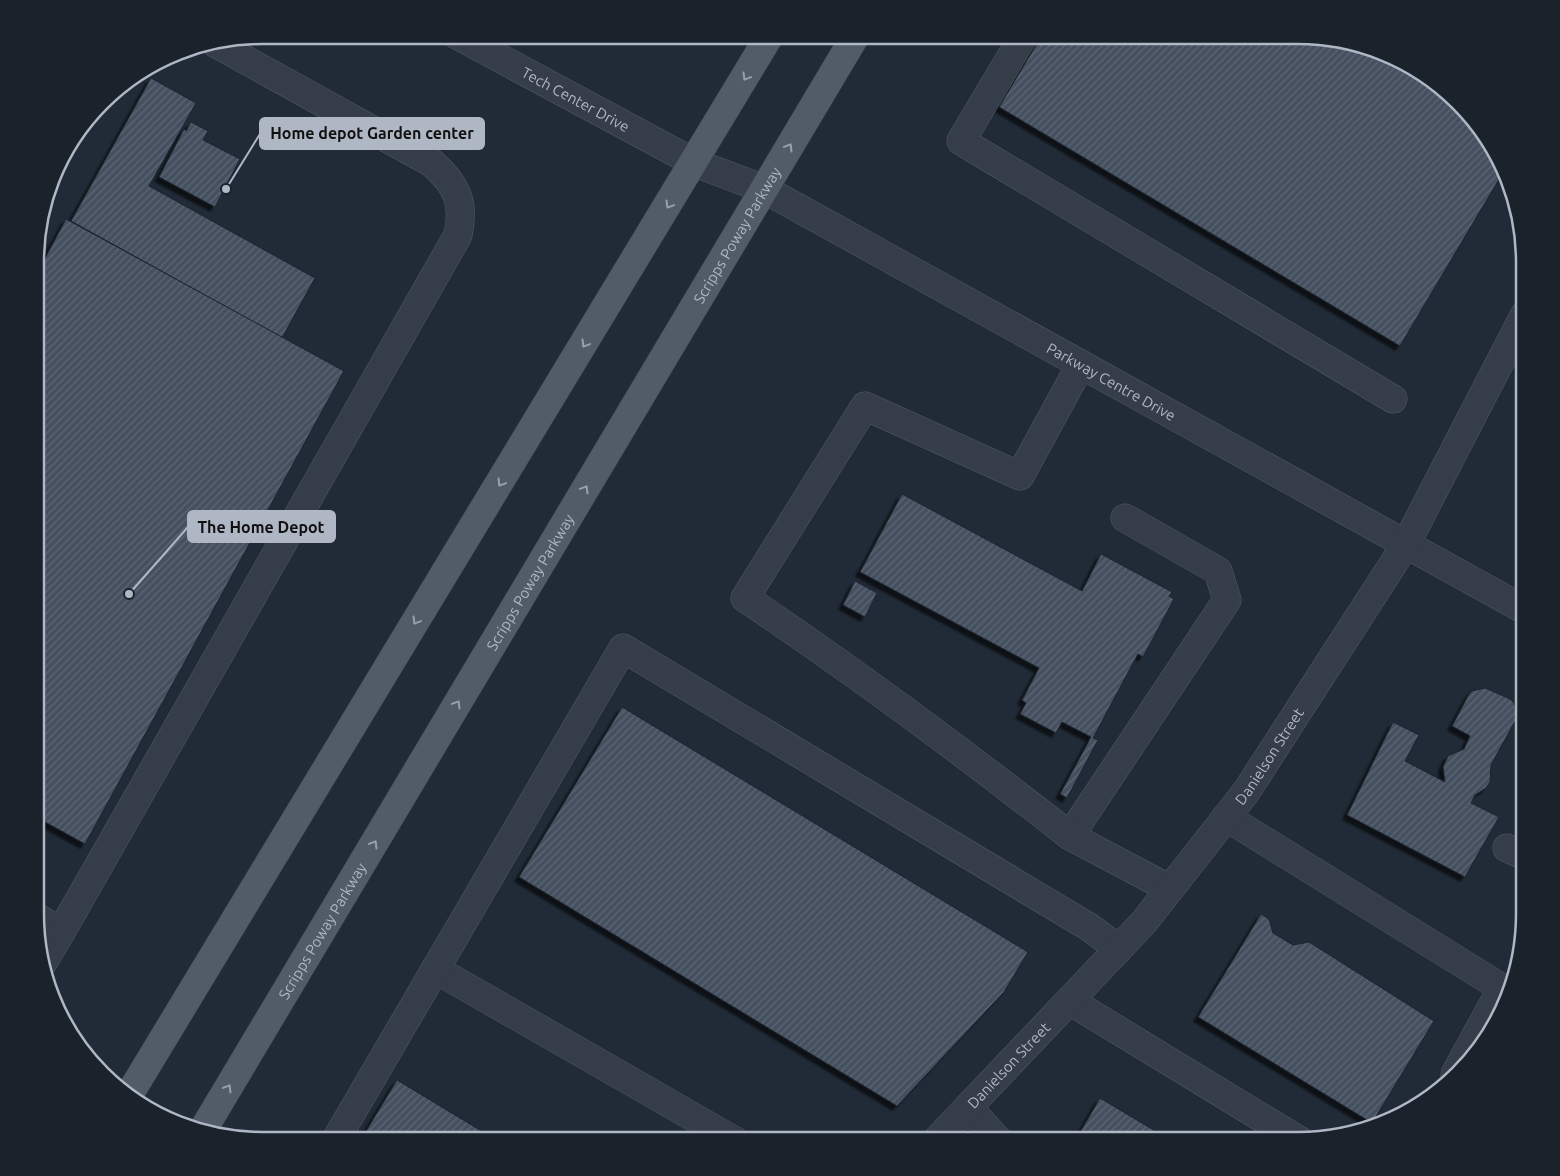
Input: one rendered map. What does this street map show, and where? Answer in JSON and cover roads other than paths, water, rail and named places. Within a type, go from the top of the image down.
[{"type":"main road","points":[[132,1090],[695,163],[765,44]]},
{"type":"main road","name":"Scripps Poway Parkway","points":[[206,1125],[851,44]]},
{"type":"street","name":"Tech Center Drive","points":[[474,44],[695,163]]},
{"type":"street","points":[[1019,44],[961,141],[1393,399]]},
{"type":"street","points":[[48,955],[458,235],[462,216],[450,179],[432,163],[223,47]]},
{"type":"street","name":"Parkway Centre Drive","points":[[695,163],[764,189],[1516,605]]},
{"type":"street","name":"Danielson Street","points":[[945,1132],[1119,949],[1170,889],[1246,792],[1406,544],[1516,336]]},
{"type":"street","points":[[1081,364],[1020,476],[865,406],[745,598],[839,661],[949,741],[1070,836],[1170,889]]},
{"type":"street","points":[[1070,836],[1227,600],[1218,571],[1125,518]]},
{"type":"street","points":[[340,1132],[623,648],[1089,927],[1119,949]]},
{"type":"street","points":[[1226,817],[1502,988],[1467,1052]]},
{"type":"street","points":[[44,922],[61,932]]},
{"type":"street","points":[[435,969],[719,1132]]},
{"type":"street","points":[[1070,1001],[1285,1132]]},
{"type":"street","points":[[968,1108],[991,1132]]},
{"type":"place","name":"Home depot Garden center","points":[[226,189]]},
{"type":"place","name":"The Home Depot","points":[[129,594]]}]
